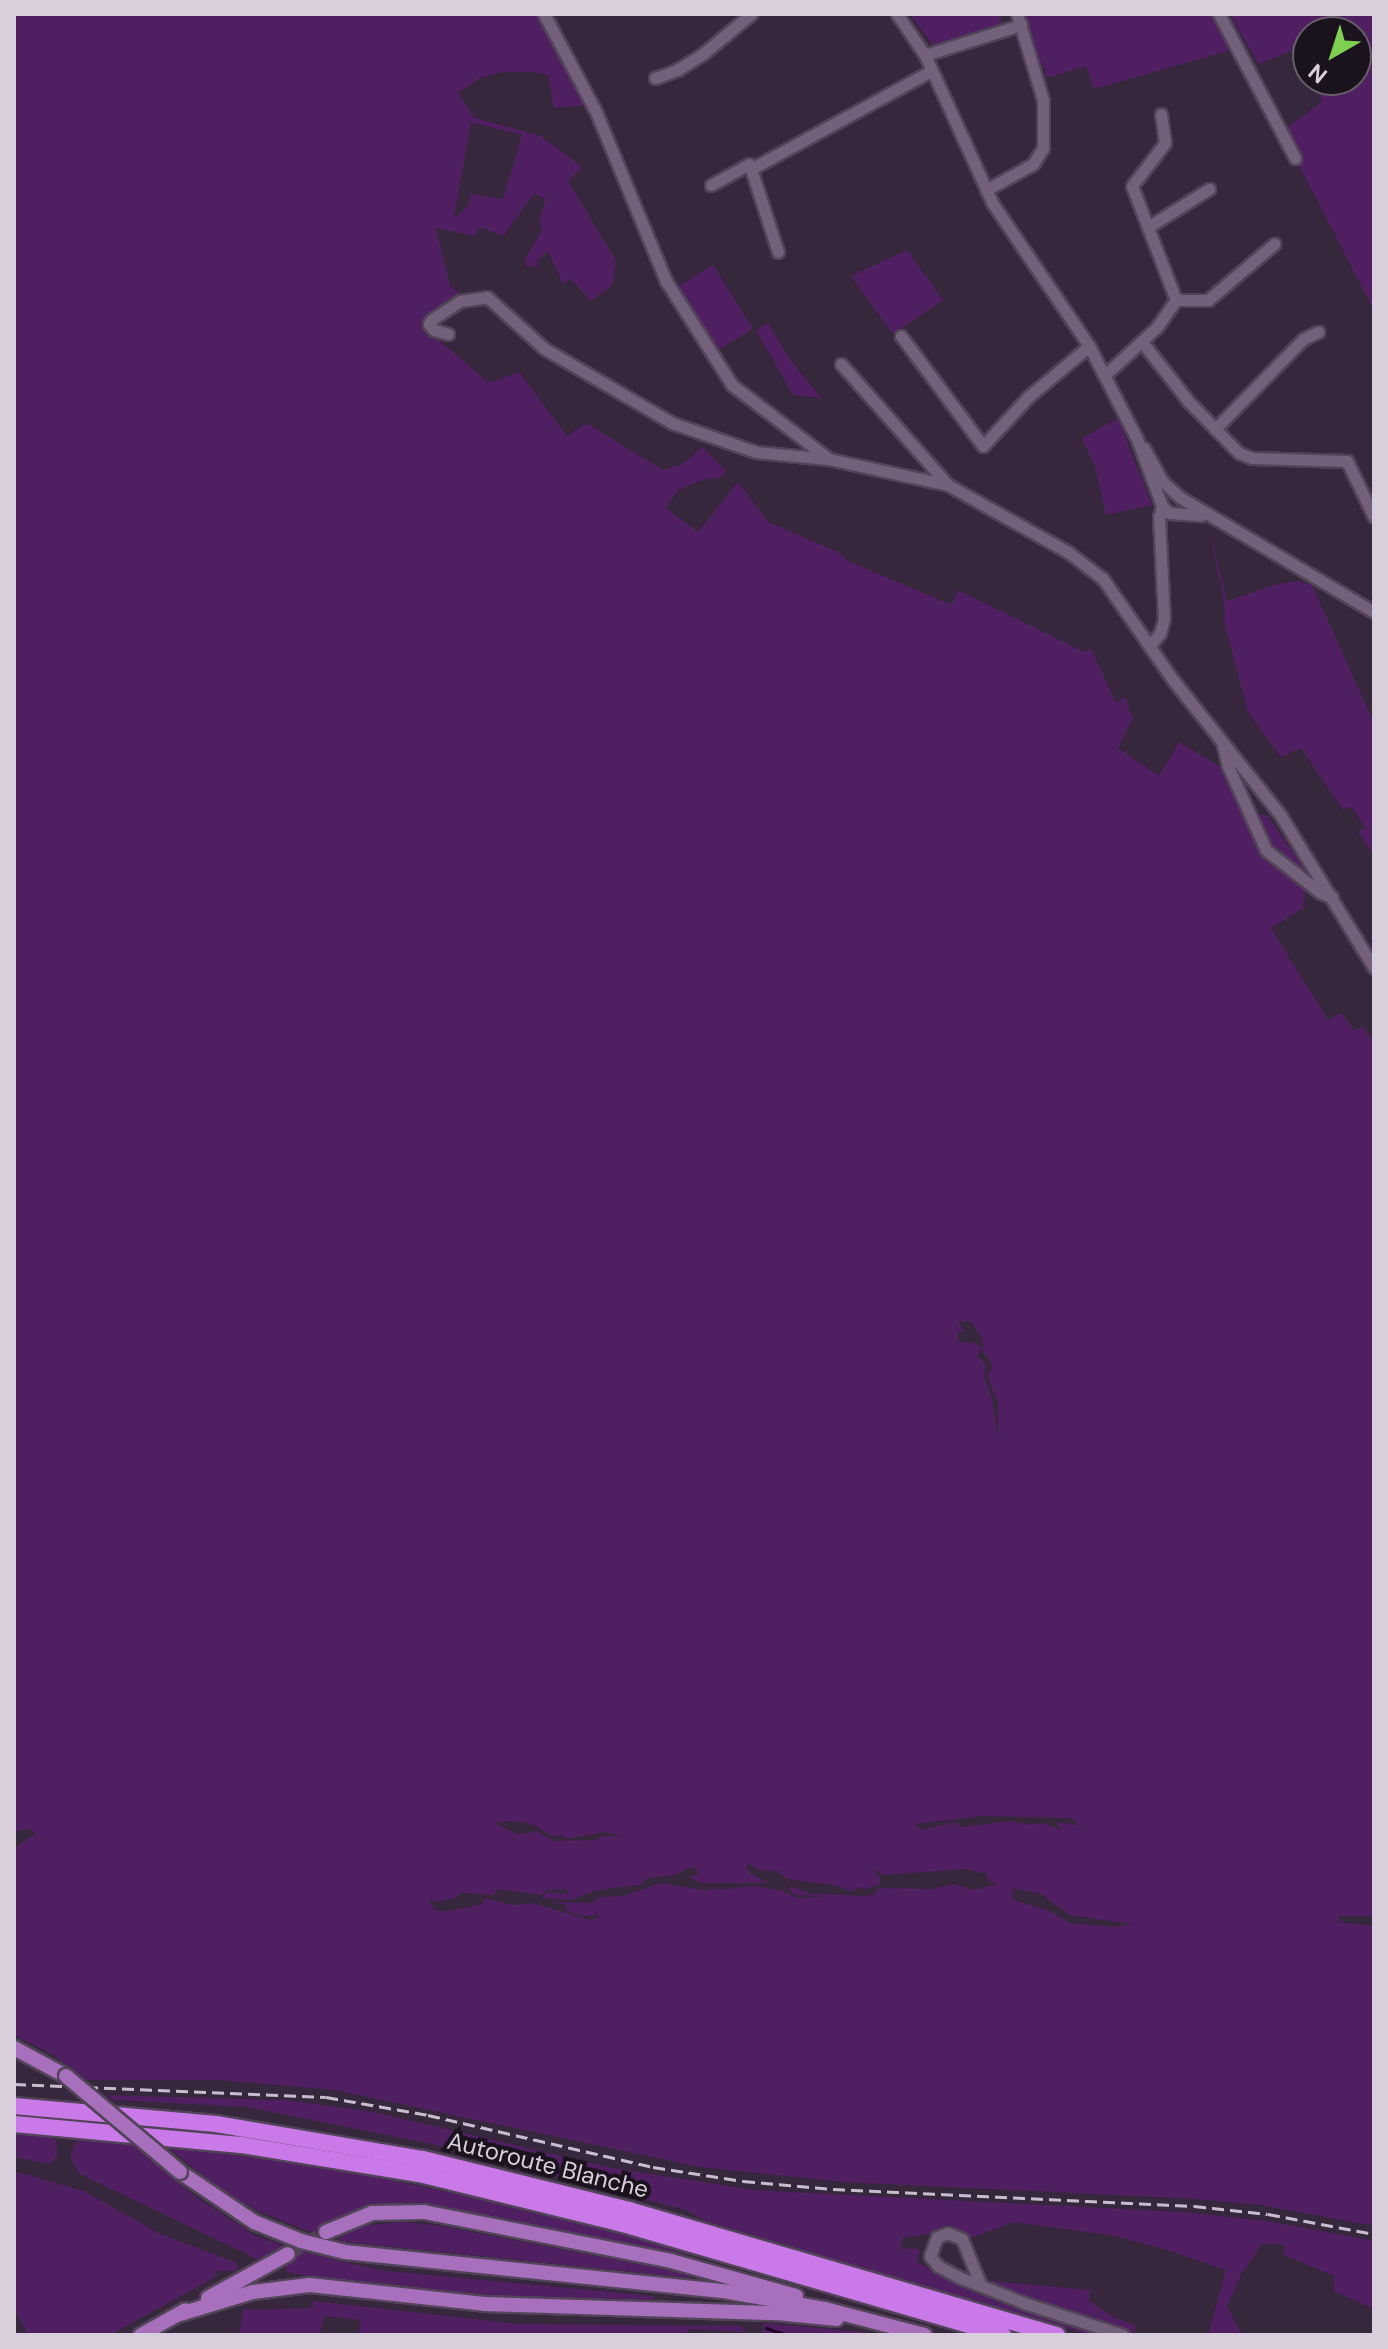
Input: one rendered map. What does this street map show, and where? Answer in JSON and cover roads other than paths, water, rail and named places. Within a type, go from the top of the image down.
[{"type":"highway","name":"Autoroute Blanche","points":[[14,2106],[216,2124],[423,2159],[642,2213],[1057,2335]]},
{"type":"highway","name":"Autoroute Blanche","points":[[14,2124],[228,2144],[419,2174],[637,2228],[1003,2335]]},
{"type":"main road","points":[[14,2048],[66,2076],[208,2195],[254,2222],[301,2241],[345,2252],[729,2292],[854,2315],[925,2335]]},
{"type":"main road","points":[[326,2232],[372,2213],[424,2212],[671,2261],[755,2282],[854,2315]]},
{"type":"main road","points":[[141,2335],[288,2254]]},
{"type":"main road","points":[[180,2314],[253,2292],[310,2285],[484,2304],[776,2313],[886,2323]]},
{"type":"street","points":[[544,14],[596,112],[666,281],[703,344],[745,398],[829,459]]},
{"type":"street","points":[[655,78],[677,70],[704,53],[751,14]]},
{"type":"street","points":[[897,14],[925,55],[986,190],[1106,374],[1137,439],[1162,504],[1176,512],[1209,518]]},
{"type":"street","points":[[1219,14],[1295,158]]},
{"type":"street","points":[[925,55],[1019,20],[1039,81],[1045,122],[1037,160],[986,190]]},
{"type":"street","points":[[751,169],[931,71]]},
{"type":"street","points":[[1161,114],[1165,143],[1132,186],[1176,300]]},
{"type":"street","points":[[711,185],[749,164],[778,252]]},
{"type":"street","points":[[1148,227],[1209,189]]},
{"type":"street","points":[[1176,300],[1208,300],[1274,244]]},
{"type":"street","points":[[448,334],[434,330],[429,324],[431,320],[460,301],[487,297],[545,349],[672,423],[756,452],[829,459],[948,485],[1087,566],[1110,587],[1173,680],[1281,816],[1374,968]]},
{"type":"street","points":[[1106,374],[1157,327],[1176,300]]},
{"type":"street","points":[[1215,429],[1303,339],[1318,332]]},
{"type":"street","points":[[901,336],[983,446],[1028,397],[1089,346]]},
{"type":"street","points":[[1142,342],[1215,429],[1247,457],[1347,461],[1374,517]]},
{"type":"street","points":[[841,364],[948,485]]},
{"type":"street","points":[[1137,439],[1178,496],[1209,518],[1374,612]]},
{"type":"street","points":[[1151,644],[1160,633],[1164,619],[1162,504],[1165,495],[1178,496]]},
{"type":"street","points":[[1162,535],[1176,512],[1178,496]]},
{"type":"street","points":[[1222,742],[1228,766],[1266,850],[1321,893],[1332,897]]},
{"type":"street","points":[[981,2286],[962,2239],[948,2233],[937,2237],[930,2252],[935,2263],[981,2286],[1123,2335]]},
{"type":"waterway","points":[[766,2328],[788,2335]]},
{"type":"tunnel","points":[[288,2254],[326,2232]]},
{"type":"railway","points":[[14,2084],[326,2097],[428,2115],[653,2167],[743,2181],[833,2189],[1194,2206],[1268,2214],[1374,2234]]}]
